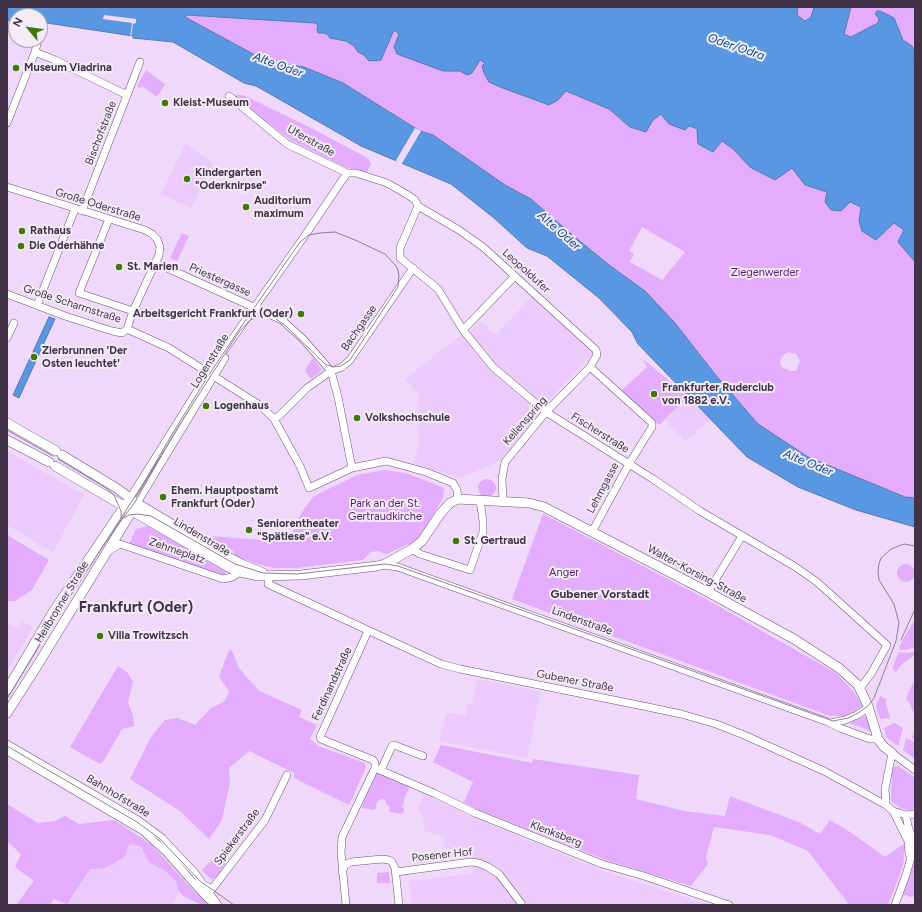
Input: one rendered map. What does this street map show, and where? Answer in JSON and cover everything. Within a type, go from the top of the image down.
[{"type":"street","points":[[7,123],[36,48]]},
{"type":"street","points":[[35,52],[55,60],[127,95]]},
{"type":"street","name":"Bischofstraße","points":[[37,305],[140,62]]},
{"type":"street","name":"Uferstraße","points":[[229,96],[287,144],[347,173]]},
{"type":"street","points":[[347,173],[356,173],[387,183],[408,194],[418,206]]},
{"type":"street","name":"Logenstraße","points":[[131,504],[212,374],[347,173]]},
{"type":"street","name":"Große Oderstraße","points":[[7,187],[145,230],[157,239],[160,247],[156,263],[133,311],[127,329]]},
{"type":"street","name":"Fischerstraße","points":[[418,206],[400,248],[400,258],[438,289],[463,330],[494,367],[546,412],[700,511],[794,566],[817,582],[887,646],[871,674],[860,688]]},
{"type":"street","name":"Leopoldufer","points":[[418,206],[459,230],[483,247],[596,350],[597,355],[590,367]]},
{"type":"street","points":[[109,219],[79,293],[133,311]]},
{"type":"street","name":"Priestergasse","points":[[156,263],[282,320],[303,339],[331,371]]},
{"type":"street","name":"Bachgasse","points":[[274,419],[307,388],[331,371],[342,367],[350,360],[413,268]]},
{"type":"street","points":[[463,330],[515,276]]},
{"type":"street","name":"Große Scharrnstraße","points":[[7,294],[112,331],[122,333],[127,329],[161,343],[212,374],[255,402],[274,419],[300,466],[310,488],[352,468]]},
{"type":"street","points":[[7,338],[14,323]]},
{"type":"street","name":"Kellenspring","points":[[503,501],[502,479],[505,462],[546,412],[590,367]]},
{"type":"street","name":"Lehmgasse","points":[[590,367],[652,423],[652,427],[628,464],[592,532]]},
{"type":"street","points":[[331,371],[338,397],[352,468],[386,461],[426,472],[453,483],[457,490],[458,499],[450,503],[440,514],[422,541],[412,549],[380,565]]},
{"type":"street","points":[[7,423],[118,489],[131,504]]},
{"type":"street","points":[[7,440],[131,504]]},
{"type":"street","name":"Walter-Korsing-Straße","points":[[458,499],[529,503],[544,507],[708,592],[794,640],[839,668],[860,688],[869,707],[878,739]]},
{"type":"street","points":[[412,549],[420,554],[470,570],[483,532],[480,500]]},
{"type":"street","name":"Heilbronner Straße","points":[[7,713],[38,666],[107,552],[131,504]]},
{"type":"street","name":"Heilbronner Straße","points":[[7,690],[53,612],[131,504]]},
{"type":"street","name":"Lindenstraße","points":[[131,504],[207,555],[240,572],[269,580],[380,565],[398,567],[828,722],[870,739],[878,739]]},
{"type":"street","name":"Lindenstraße","points":[[131,504],[269,580]]},
{"type":"street","points":[[708,592],[742,536]]},
{"type":"street","name":"Zehmeplatz","points":[[107,552],[120,544],[223,579],[232,577],[240,572]]},
{"type":"street","name":"Gubener Straße","points":[[269,580],[368,631],[441,664],[460,670],[648,706],[716,724],[824,771],[886,805],[893,811]]},
{"type":"street","name":"Ferdinandstraße","points":[[368,631],[320,737],[321,739],[373,760],[378,769]]},
{"type":"street","points":[[828,722],[832,723],[845,720],[857,715],[869,707]]},
{"type":"street","points":[[878,739],[883,746],[915,770]]},
{"type":"street","name":"Bahnhofstraße","points":[[7,744],[138,820],[161,837],[204,885],[217,905]]},
{"type":"street","points":[[346,905],[340,846],[342,837],[392,746],[394,745],[423,756]]},
{"type":"street","name":"Bahnhofstraße","points":[[7,751],[143,831],[166,852],[205,896],[217,905]]},
{"type":"street","points":[[886,805],[885,789],[892,753]]},
{"type":"street","name":"Klenksberg","points":[[378,769],[475,813],[602,864],[644,876],[729,905]]},
{"type":"street","name":"Spiekerstraße","points":[[212,889],[265,820],[287,775]]},
{"type":"street","points":[[893,811],[906,815],[915,814]]},
{"type":"street","points":[[893,811],[908,841],[908,868]]},
{"type":"street","points":[[895,905],[908,868],[914,844],[906,815]]},
{"type":"street","points":[[342,872],[345,865],[348,863],[386,859],[392,862],[396,872],[399,905]]},
{"type":"street","name":"Posener Hof","points":[[396,872],[471,862],[479,863],[499,874],[521,903]]},
{"type":"street","name":"Bahnhofstraße","points":[[189,877],[212,889]]},
{"type":"shaded area","name":"Kindergarten \"Oderknirpse\"","points":[[186,143],[213,164],[191,208],[161,194]]},
{"type":"shaded area","points":[[532,296],[592,349],[593,353],[545,405],[541,404],[495,365],[470,332],[480,321],[496,335]]},
{"type":"shaded area","points":[[462,334],[482,362],[540,413],[503,457],[496,463],[460,478],[414,464],[419,440],[419,394],[405,379]]},
{"type":"shaded area","points":[[688,397],[710,420],[685,441],[665,420]]},
{"type":"shaded area","points":[[7,451],[84,495],[53,552],[7,525]]},
{"type":"shaded area","points":[[22,621],[33,627],[7,672],[7,623],[17,628]]},
{"type":"shaded area","points":[[477,679],[541,692],[527,758],[439,741],[447,713],[466,716],[468,703],[473,703]]},
{"type":"shaded area","points":[[424,793],[471,817],[601,870],[710,905],[412,905],[409,881],[472,874],[474,858],[462,855],[461,852],[443,846],[444,837],[425,831],[422,813],[417,811]]},
{"type":"shaded area","points":[[121,837],[147,853],[182,885],[173,905],[58,905],[93,839]]},
{"type":"green space","points":[[798,7],[814,7],[811,17],[805,21],[797,15]]},
{"type":"green space","points":[[851,7],[915,7],[915,54],[912,46],[903,40],[894,18],[875,15],[880,18],[874,27],[851,37],[844,34]]},
{"type":"green space","name":"Ziegenwerder","points":[[186,15],[315,23],[330,38],[346,41],[354,46],[358,52],[381,60],[394,30],[399,34],[394,47],[443,71],[472,73],[480,60],[485,63],[483,66],[484,73],[490,82],[549,105],[558,100],[566,91],[609,109],[630,127],[653,120],[661,114],[721,141],[733,149],[750,167],[792,168],[805,185],[827,192],[861,207],[859,221],[876,240],[894,223],[904,230],[898,242],[915,262],[915,498],[905,497],[808,457],[758,424],[714,373],[675,323],[645,291],[609,265],[531,199],[505,185],[433,135],[421,131],[343,83],[304,67],[266,61],[184,17]],"holes":[[[642,227],[685,252],[662,280],[630,262],[634,254],[629,251]],[[788,352],[796,354],[800,361],[796,371],[791,371],[781,367],[781,358]]]},
{"type":"green space","points":[[146,70],[165,84],[157,97],[142,86],[141,88],[137,86]]},
{"type":"green space","points":[[237,95],[243,95],[364,156],[370,161],[371,164],[367,172],[347,168],[292,141],[234,97]]},
{"type":"green space","points":[[182,233],[189,236],[177,261],[170,258]]},
{"type":"green space","points":[[313,358],[322,370],[311,379],[305,371]]},
{"type":"green space","name":"Frankfurter Ruderclub von 1882 e.V.","points":[[643,360],[688,397],[659,425],[621,391],[647,367]]},
{"type":"green space","name":"Park an der St. Gertraudkirche","points":[[384,470],[406,473],[444,488],[443,498],[421,535],[411,543],[386,554],[378,551],[371,552],[363,560],[296,568],[274,568],[254,563],[235,555],[233,551],[210,539],[211,536],[285,542],[291,538],[296,523],[314,496],[357,475]]},
{"type":"green space","points":[[483,479],[491,479],[496,484],[494,495],[491,497],[483,497],[478,492],[478,484]]},
{"type":"green space","name":"Anger","points":[[543,514],[704,598],[836,673],[854,692],[863,707],[844,716],[830,716],[512,599]]},
{"type":"green space","points":[[147,526],[228,571],[221,575],[129,544],[136,529]]},
{"type":"green space","points":[[7,535],[49,560],[32,590],[15,601],[7,601]]},
{"type":"green space","points":[[902,564],[910,564],[915,569],[913,580],[910,582],[902,582],[897,577],[897,569]]},
{"type":"green space","points":[[915,619],[915,647],[901,650],[899,648],[902,641]]},
{"type":"green space","points":[[231,649],[239,668],[259,691],[302,710],[299,717],[317,725],[310,739],[318,746],[365,763],[366,767],[349,805],[294,778],[294,773],[249,751],[229,768],[230,782],[222,820],[209,839],[180,811],[130,779],[151,737],[165,720],[177,718],[195,725],[211,708],[225,701],[229,691],[219,677],[228,652]]},
{"type":"green space","points":[[915,651],[915,654],[900,666],[896,672],[892,668],[899,652],[909,653]]},
{"type":"green space","points":[[118,666],[127,672],[133,682],[128,702],[133,716],[134,726],[122,729],[104,760],[100,764],[70,747]]},
{"type":"green space","points":[[915,679],[915,716],[906,698]]},
{"type":"green space","points":[[880,696],[886,699],[890,718],[880,719],[876,706]]},
{"type":"green space","points":[[865,716],[868,717],[873,732],[849,723]]},
{"type":"green space","points":[[894,723],[903,728],[898,746],[886,737],[884,728]]},
{"type":"green space","points":[[915,727],[915,739],[912,738]]},
{"type":"green space","points":[[906,738],[915,742],[915,759],[903,750]]},
{"type":"green space","points":[[441,745],[532,763],[533,759],[639,775],[636,799],[684,811],[725,816],[730,796],[801,823],[820,834],[830,820],[850,832],[885,857],[905,843],[903,866],[888,905],[845,905],[848,903],[808,851],[770,835],[714,827],[706,857],[708,864],[691,886],[606,860],[479,810],[464,802],[473,782],[433,762]]},
{"type":"green space","points":[[898,766],[915,778],[915,809],[908,810],[901,808],[891,800],[892,769]]},
{"type":"green space","points":[[376,770],[410,785],[402,808],[404,808],[403,814],[389,812],[390,807],[387,805],[385,800],[382,799],[377,802],[375,810],[362,808],[363,803],[361,803]]},
{"type":"green space","points":[[7,804],[38,823],[55,821],[65,816],[79,824],[114,820],[151,844],[209,905],[202,905],[183,896],[178,890],[177,883],[167,872],[150,863],[141,847],[131,844],[128,847],[126,855],[119,860],[105,868],[90,869],[67,904],[54,899],[50,905],[16,905],[34,881],[15,867],[21,854],[7,841]]},
{"type":"green space","points":[[217,855],[226,863],[212,880],[202,870]]},
{"type":"green space","points":[[913,864],[915,864],[915,896],[912,897],[903,895]]},
{"type":"green space","points":[[389,872],[390,883],[377,883],[377,873]]},
{"type":"water","points":[[7,7],[798,7],[797,15],[805,21],[811,17],[814,7],[851,7],[844,34],[851,37],[878,23],[879,18],[875,14],[877,11],[894,18],[903,40],[912,46],[915,54],[913,65],[915,66],[915,262],[898,242],[904,230],[894,223],[876,240],[862,231],[859,221],[861,207],[850,202],[841,211],[831,210],[825,202],[827,192],[805,185],[792,168],[775,180],[750,167],[733,149],[722,141],[713,152],[698,144],[697,129],[689,126],[685,130],[669,124],[661,114],[653,120],[646,132],[630,127],[609,109],[566,91],[558,100],[549,105],[489,82],[482,66],[485,63],[480,60],[472,73],[467,75],[460,71],[443,71],[397,54],[394,47],[399,34],[394,30],[381,60],[369,61],[364,55],[358,52],[354,46],[346,41],[330,38],[324,33],[318,33],[318,25],[315,23],[186,15],[185,17],[266,61],[304,67],[343,83],[420,131],[433,135],[505,185],[531,199],[609,265],[645,291],[675,323],[714,373],[758,424],[808,457],[905,497],[915,498],[915,527],[856,510],[798,487],[747,457],[638,344],[632,332],[599,298],[547,256],[527,248],[494,218],[451,184],[361,146],[256,86],[244,83],[173,42],[133,38],[133,36],[48,23],[48,8],[8,8],[7,21]]},
{"type":"water","name":"Zierbrunnen 'Der Osten leuchtet'","points":[[49,317],[55,319],[19,398],[13,395]]},
{"type":"pier","points":[[104,15],[136,19],[136,23],[133,24],[131,37],[132,23],[103,19]]},
{"type":"pier","points":[[415,128],[421,131],[401,165],[395,162]]},
{"type":"tram line","points":[[7,699],[55,620],[143,484],[210,373],[300,242],[309,235],[335,232],[385,254],[398,270],[398,287],[350,360],[341,366],[333,367],[325,364],[286,326],[271,316],[262,315],[250,320],[239,332],[175,432],[135,502],[118,525]]},
{"type":"tram line","points":[[7,430],[53,456]]},
{"type":"tram line","points":[[58,459],[106,488],[114,495],[121,511],[121,519]]},
{"type":"tram line","points":[[124,518],[129,515],[138,514],[151,516],[235,564],[263,573],[297,574],[385,564],[398,566],[833,721],[848,718],[858,713],[868,706],[874,698],[896,641],[899,623],[894,604],[879,580],[879,564],[881,558],[891,549],[904,544],[915,546]]},
{"type":"tram line","points":[[901,640],[915,609]]},
{"type":"tram line","points":[[7,746],[137,822],[159,838],[200,881],[234,905]]},
{"type":"place","name":"Museum Viadrina","points":[[16,68]]},
{"type":"place","name":"Kleist-Museum","points":[[165,103]]},
{"type":"place","name":"Kindergarten \"Oderknirpse\"","points":[[187,179]]},
{"type":"place","name":"Auditorium maximum","points":[[246,207]]},
{"type":"place","name":"Rathaus","points":[[22,231]]},
{"type":"place","name":"Die Oderhähne","points":[[21,246]]},
{"type":"place","name":"St. Marien","points":[[119,267]]},
{"type":"place","name":"Arbeitsgericht Frankfurt (Oder)","points":[[301,314]]},
{"type":"place","name":"Zierbrunnen 'Der Osten leuchtet'","points":[[34,357]]},
{"type":"place","name":"Frankfurter Ruderclub von 1882 e.V.","points":[[654,394]]},
{"type":"place","name":"Logenhaus","points":[[206,406]]},
{"type":"place","name":"Volkshochschule","points":[[357,418]]},
{"type":"place","name":"Ehem. Hauptpostamt Frankfurt (Oder)","points":[[163,497]]},
{"type":"place","name":"Seniorentheater \"Spätlese\" e.V.","points":[[249,530]]},
{"type":"place","name":"St. Gertraud","points":[[456,541]]},
{"type":"place","name":"Villa Trowitzsch","points":[[100,636]]},
{"type":"district","name":"Gubener Vorstadt","points":[[600,594]]},
{"type":"district","name":"Frankfurt (Oder)","points":[[136,608]]},
{"type":"water label","name":"Oder/Odra","points":[[736,47]]},
{"type":"water label","name":"Alte Oder","points":[[278,65]]},
{"type":"water label","name":"Alte Oder","points":[[559,231]]},
{"type":"water label","name":"Alte Oder","points":[[808,463]]}]
